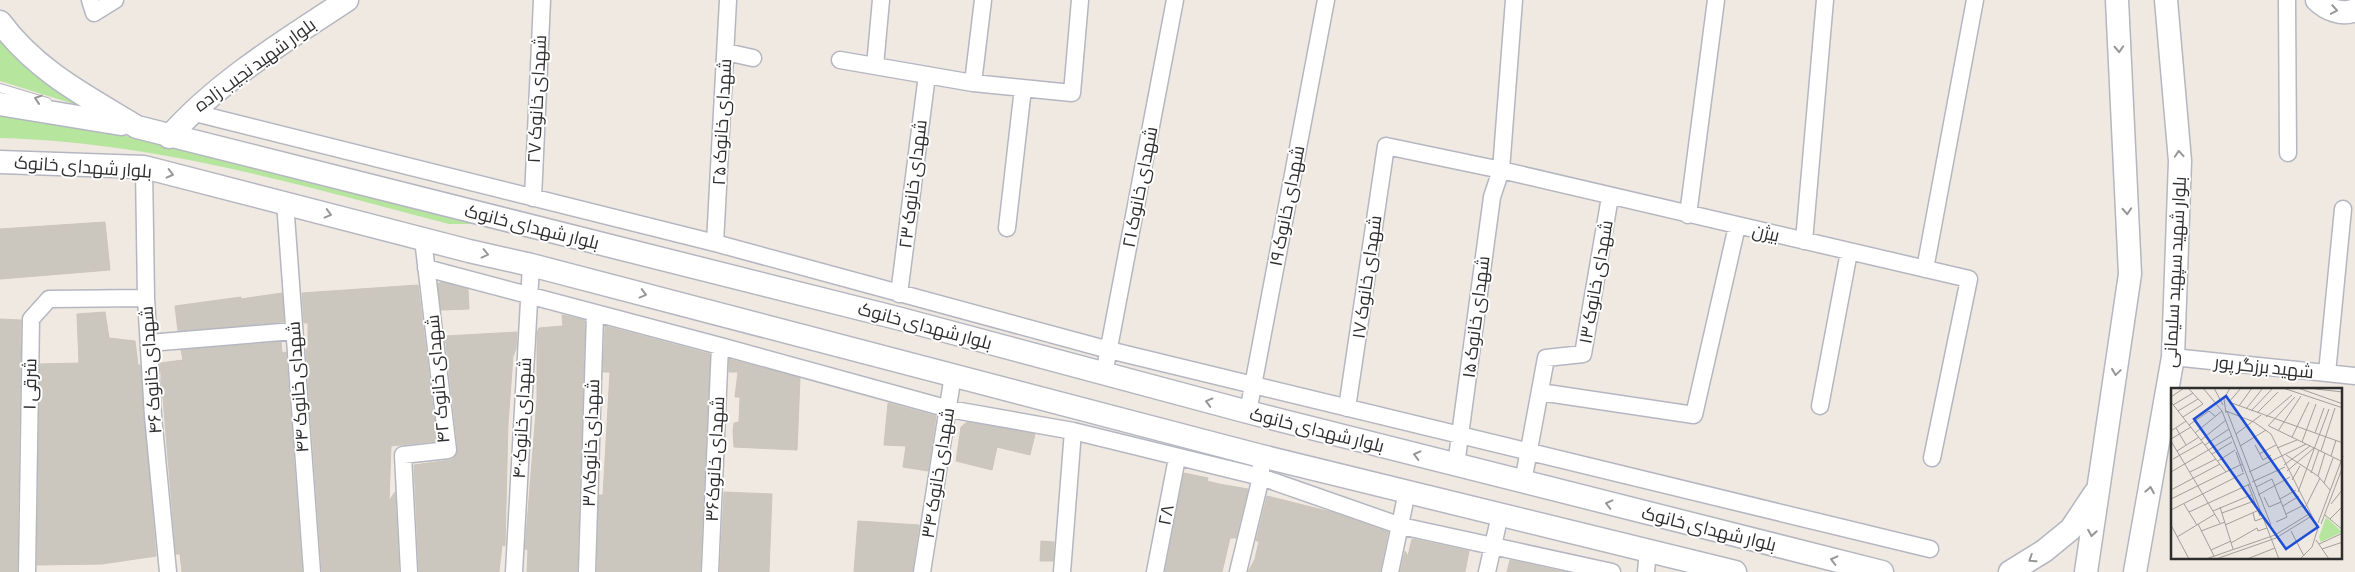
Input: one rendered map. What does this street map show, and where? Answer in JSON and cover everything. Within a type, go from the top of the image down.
[{"type":"main road","name":"بلوار شهید نجیب زاده","points":[[169,137],[191,112],[286,40],[347,0]]},
{"type":"main road","points":[[2086,572],[2130,274],[2117,0]]},
{"type":"main road","name":"بلوار شهید سپهبد سلیمانی","points":[[2135,572],[2173,357],[2180,161],[2166,0]]},
{"type":"main road","points":[[2317,0],[2325,9],[2349,13],[2355,10]]},
{"type":"main road","name":"بلوار شهدای خانوک","points":[[0,22],[14,41],[56,78],[136,128],[798,293],[1248,412],[1882,572]]},
{"type":"main road","points":[[0,104],[74,115],[136,128]]},
{"type":"main road","name":"بلوار شهدای خانوک","points":[[0,162],[144,168],[285,202],[953,375],[1261,467],[1407,492],[1500,515],[1647,561],[1735,572]]},
{"type":"main road","points":[[2010,572],[2044,551],[2071,528],[2100,486]]},
{"type":"main road","points":[[2143,528],[2153,572]]},
{"type":"street","points":[[92,7],[115,0]]},
{"type":"street","name":"شهدای خانوک ۲۷","points":[[533,198],[542,0]]},
{"type":"street","name":"شهدای خانوک ۲۵","points":[[715,243],[728,0]]},
{"type":"street","points":[[875,66],[881,0]]},
{"type":"street","points":[[973,83],[984,0]]},
{"type":"street","points":[[840,60],[973,83],[1072,93],[1080,0]]},
{"type":"street","name":"شهدای خانوک ۲۱","points":[[1104,374],[1175,0]]},
{"type":"street","name":"شهدای خانوک ۱۹","points":[[1248,412],[1326,0]]},
{"type":"street","name":"شهدای خانوک ۱۵","points":[[1456,465],[1462,436],[1492,197],[1501,170],[1514,0]]},
{"type":"street","points":[[1688,215],[1716,0]]},
{"type":"street","points":[[1804,241],[1825,0]]},
{"type":"street","points":[[1925,269],[1975,0]]},
{"type":"street","points":[[2287,0],[2288,153]]},
{"type":"street","points":[[726,52],[753,58]]},
{"type":"street","name":"شهدای خانوک ۲۳","points":[[899,294],[926,75]]},
{"type":"street","points":[[1007,228],[1023,88]]},
{"type":"street","points":[[191,112],[715,243],[1109,350],[1930,549]]},
{"type":"street","name":"بیژن","points":[[1386,146],[1501,170],[1610,197],[1969,279],[1932,458]]},
{"type":"street","name":"شهدای خانوک ۱۷","points":[[1347,408],[1386,146]]},
{"type":"street","name":"۴۶ شهدای خانوک","points":[[144,168],[146,298],[153,416],[168,572]]},
{"type":"street","name":"شهدای خانوک ۱۳","points":[[1523,482],[1546,358],[1584,354],[1610,197]]},
{"type":"street","name":"۴۴ شهدای خانوک","points":[[285,202],[312,572]]},
{"type":"street","points":[[2327,373],[2343,209]]},
{"type":"street","points":[[587,240],[594,214]]},
{"type":"street","points":[[1540,392],[1694,415],[1737,226]]},
{"type":"street","name":"شهدای خانوک ۴۲","points":[[410,572],[403,455],[448,450],[423,239]]},
{"type":"street","points":[[1820,406],[1849,252]]},
{"type":"street","name":"شهدای خانوک۴۰","points":[[514,572],[531,265]]},
{"type":"street","points":[[426,268],[720,346],[949,410],[1073,431],[1177,458],[1261,467],[1401,526],[1612,572]]},
{"type":"street","points":[[798,293],[806,268]]},
{"type":"street","name":"شرقی ۱","points":[[27,572],[31,319],[49,300],[146,298]]},
{"type":"street","name":"شهدای خانوک۳۸","points":[[587,572],[595,314]]},
{"type":"street","points":[[1011,349],[1016,325]]},
{"type":"street","points":[[149,343],[294,331]]},
{"type":"street","name":"شهدای خانوک۳۶","points":[[710,572],[720,346]]},
{"type":"street","name":"شهید برزگر پور","points":[[2173,357],[2355,376]]},
{"type":"street","name":"۳۴ شهدای خانوک","points":[[922,572],[953,375]]},
{"type":"street","points":[[1062,572],[1073,431]]},
{"type":"street","name":"۲۸","points":[[1155,572],[1177,458]]},
{"type":"street","points":[[1238,572],[1261,467]]},
{"type":"street","points":[[1390,572],[1407,492]]},
{"type":"street","points":[[1487,572],[1500,515]]},
{"type":"lane","points":[[0,88],[47,102],[74,115]]},
{"type":"green space","points":[[0,38],[103,113],[0,81]]},
{"type":"green space","points":[[0,113],[60,123],[238,161],[472,224],[449,224],[283,181],[171,157],[58,141],[0,138]]},
{"type":"building","points":[[105,222],[110,270],[0,279],[0,229]]},
{"type":"building","points":[[441,282],[468,289],[469,309],[441,310],[438,284]]},
{"type":"building","points":[[418,285],[437,441],[391,446],[389,501],[395,492],[399,572],[322,572],[306,349],[308,349],[308,323],[304,323],[302,293]]},
{"type":"building","points":[[282,293],[284,322],[178,331],[175,306]]},
{"type":"building","points":[[105,312],[109,338],[135,341],[138,365],[140,365],[156,556],[102,564],[37,565],[40,364],[79,363],[77,314]]},
{"type":"building","points":[[562,315],[585,320],[577,572],[527,572],[528,550],[525,549],[537,399],[537,332],[539,328],[563,326]]},
{"type":"building","points":[[0,319],[21,320],[17,572],[0,572]]},
{"type":"building","points":[[605,326],[710,354],[700,572],[597,572],[599,495],[603,495],[610,372],[603,372]]},
{"type":"building","points":[[517,332],[516,349],[513,356],[508,424],[505,546],[502,545],[499,572],[419,572],[414,465],[450,460],[454,458],[458,449],[445,336]]},
{"type":"building","points":[[281,342],[282,353],[286,352],[302,572],[182,572],[180,554],[176,554],[160,363],[183,360],[181,350]]},
{"type":"building","points":[[729,359],[800,378],[797,450],[734,447],[733,431],[734,423],[739,422],[740,397],[735,397],[738,372],[729,372]]},
{"type":"building","points":[[888,403],[936,416],[928,471],[903,467],[906,446],[884,445]]},
{"type":"building","points":[[967,422],[1035,434],[1030,455],[997,447],[992,470],[956,461],[961,427]]},
{"type":"building","points":[[1184,473],[1208,478],[1207,481],[1219,484],[1248,489],[1236,538],[1230,538],[1222,572],[1165,572]]},
{"type":"building","points":[[724,492],[772,494],[769,572],[720,572]]},
{"type":"building","points":[[1267,496],[1331,512],[1388,532],[1380,572],[1248,572],[1255,559],[1259,541],[1256,541]]},
{"type":"building","points":[[858,521],[919,525],[912,572],[854,572]]},
{"type":"building","points":[[1412,539],[1469,551],[1465,572],[1400,572],[1405,551],[1408,556]]},
{"type":"building","points":[[1041,541],[1054,542],[1053,561],[1040,561]]},
{"type":"building","points":[[1510,560],[1565,572],[1507,572]]}]
